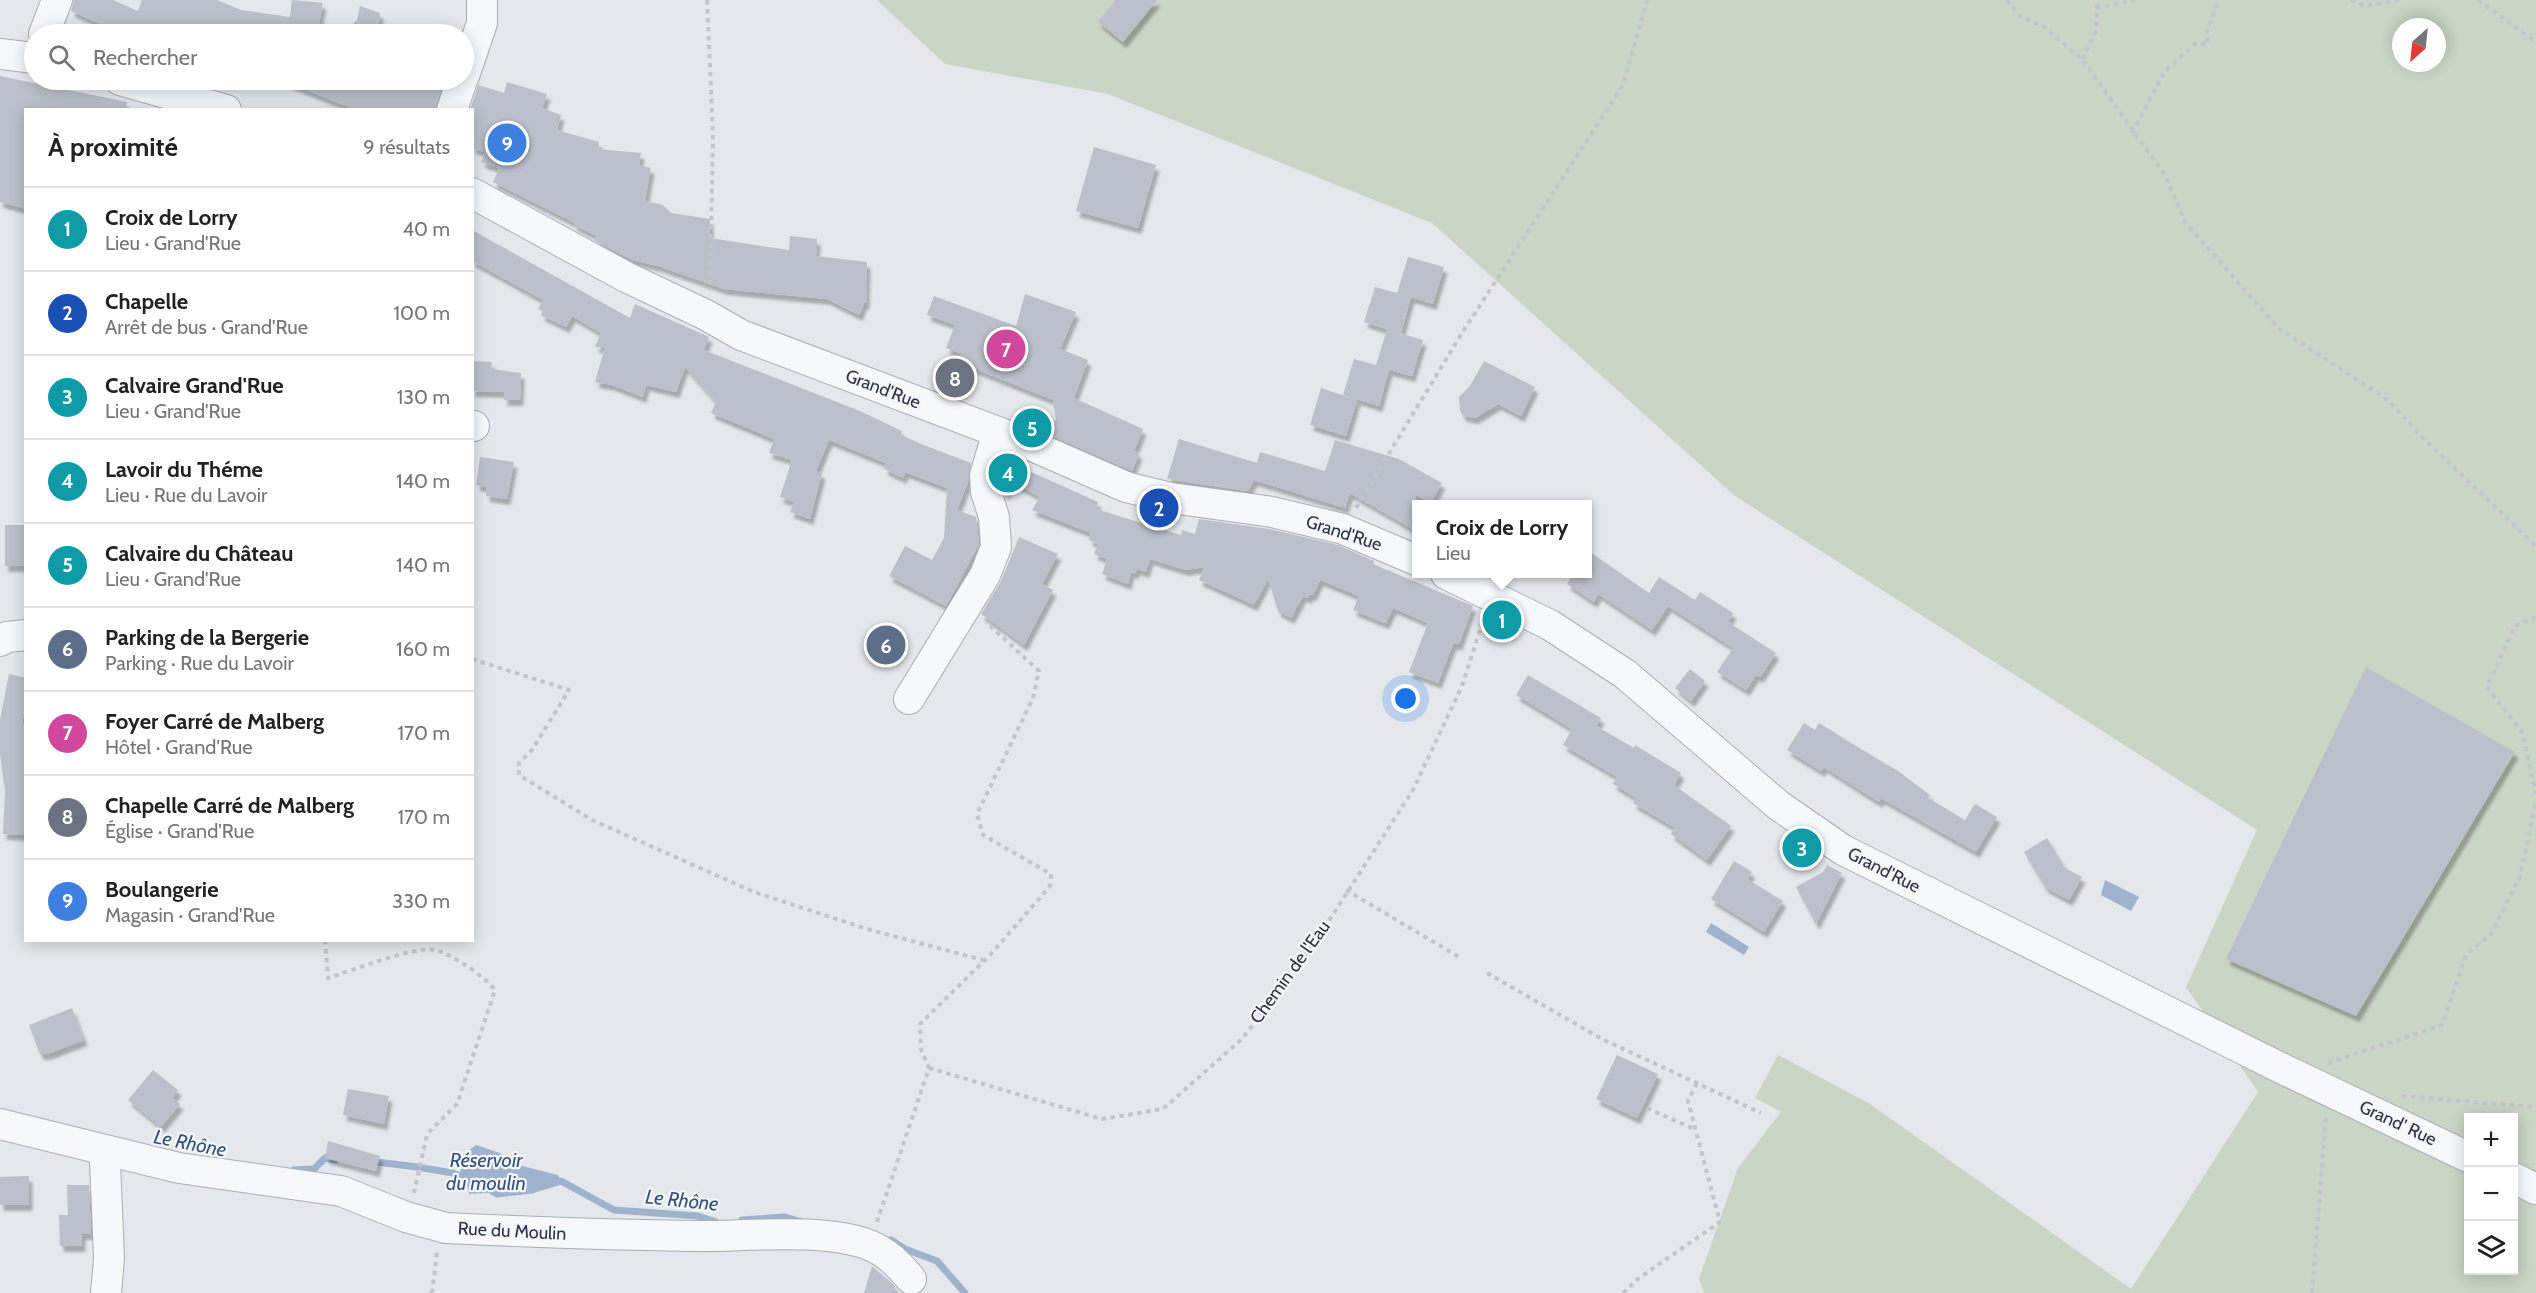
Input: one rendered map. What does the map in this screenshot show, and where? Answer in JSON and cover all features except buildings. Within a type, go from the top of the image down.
[{"type":"street","points":[[48,24],[57,0]]},
{"type":"street","points":[[474,46],[482,23],[482,0]]},
{"type":"street","points":[[155,90],[219,108]]},
{"type":"street","points":[[453,108],[459,90]]},
{"type":"street","name":"Grand'Rue","points":[[474,194],[626,277],[706,315],[741,335],[998,432],[1105,480],[1148,493],[1272,512],[1343,529],[1412,558]]},
{"type":"street","points":[[909,699],[985,575],[996,547],[994,517],[986,492],[984,475],[998,432]]},
{"type":"street","name":"Grand'Rue","points":[[1456,578],[1550,626],[1625,674],[1778,805],[1844,850],[2328,1090]]},
{"type":"street","points":[[0,641],[6,637],[24,635]]},
{"type":"street","name":"Grand' Rue","points":[[2328,1090],[2464,1155]]},
{"type":"street","name":"Rue du Moulin","points":[[0,1124],[179,1168],[341,1191],[406,1218],[446,1228],[705,1236],[760,1233],[840,1239],[869,1245],[895,1260],[911,1279]]},
{"type":"street","points":[[106,1293],[109,1258],[105,1162],[108,1152]]},
{"type":"street","points":[[2518,1180],[2536,1189]]},
{"type":"path","points":[[706,315],[712,272],[712,169],[707,0]]},
{"type":"path","points":[[1343,529],[1462,333],[1623,85],[1647,0]]},
{"type":"path","points":[[2007,0],[2020,16],[2044,27],[2082,59],[2132,133],[2164,175],[2185,222],[2277,328],[2388,400],[2420,435],[2536,546]]},
{"type":"path","points":[[2082,59],[2096,31],[2097,0]]},
{"type":"path","points":[[2096,8],[2134,0]]},
{"type":"path","points":[[2132,133],[2165,71],[2196,43],[2208,44],[2206,33],[2219,0]]},
{"type":"path","points":[[2351,0],[2365,6],[2402,0]]},
{"type":"path","points":[[2478,0],[2536,42]]},
{"type":"path","name":"Chemin de l'Eau","points":[[929,1068],[1102,1119],[1163,1109],[1242,1039],[1316,941],[1346,890],[1413,790],[1462,686],[1491,595]]},
{"type":"path","points":[[869,1245],[929,1068],[921,1048],[920,1024],[984,961],[1050,886],[1051,874],[983,835],[977,814],[1033,698],[1039,671],[1006,638],[964,610]]},
{"type":"path","points":[[2536,617],[2515,626],[2487,687],[2522,732],[2536,794]]},
{"type":"path","points":[[474,660],[569,690],[532,750],[519,764],[519,775],[592,820],[754,892],[867,929],[984,961]]},
{"type":"path","points":[[2312,1293],[2328,1090],[2328,1063],[2442,1025],[2466,955],[2491,934],[2520,877],[2536,801]]},
{"type":"path","points":[[1346,890],[1459,957]]},
{"type":"path","points":[[325,942],[328,978],[416,951],[436,950],[484,976],[495,990],[473,1063],[457,1104],[427,1134],[418,1180],[406,1218]]},
{"type":"path","points":[[1487,973],[1602,1039],[1761,1113]]},
{"type":"path","points":[[1623,1293],[1640,1278],[1720,1222],[1688,1101],[1696,1083]]},
{"type":"path","points":[[2397,1096],[2536,1107]]},
{"type":"path","points":[[1647,1108],[1695,1129]]},
{"type":"path","points":[[432,1293],[438,1247],[446,1228]]},
{"type":"green space","points":[[877,0],[2536,0],[2536,1293],[1704,1293],[1699,1279],[1738,1168],[1781,1112],[1755,1098],[1778,1055],[1870,1104],[2131,1289],[2258,1092],[2186,987],[2257,830],[1735,496],[1432,223],[1108,94],[945,64]]},
{"type":"water","points":[[2105,880],[2139,897],[2131,911],[2101,895]]},
{"type":"water","points":[[1711,923],[1749,947],[1744,955],[1706,932]]},
{"type":"water","name":"Réservoir du moulin","points":[[476,1145],[500,1153],[518,1165],[558,1175],[561,1181],[532,1190],[469,1194],[467,1185],[458,1177],[469,1150]]},
{"type":"waterway","name":"Le Rhône","points":[[294,1170],[314,1169],[325,1158],[335,1160]]},
{"type":"waterway","name":"Le Rhône","points":[[369,1161],[417,1167]]},
{"type":"waterway","name":"Le Rhône","points":[[423,1168],[453,1173],[466,1179]]},
{"type":"waterway","name":"Le Rhône","points":[[492,1191],[497,1194],[532,1190],[561,1181],[614,1210],[698,1216],[716,1222]]},
{"type":"waterway","name":"Le Rhône","points":[[742,1220],[785,1217],[802,1222]]},
{"type":"waterway","name":"Le Rhône","points":[[891,1240],[905,1249],[937,1261],[965,1293]]},
{"type":"place","name":"Boulangerie","points":[[507,143]]},
{"type":"place","name":"Foyer Carré de Malberg","points":[[1006,349]]},
{"type":"place","name":"Chapelle Carré de Malberg","points":[[955,378]]},
{"type":"place","name":"Calvaire du Château","points":[[1032,428]]},
{"type":"place","name":"Lavoir du Théme","points":[[1008,473]]},
{"type":"place","name":"Chapelle","points":[[1159,508]]},
{"type":"place","name":"Croix de Lorry","points":[[1502,620]]},
{"type":"place","name":"Parking de la Bergerie","points":[[886,645]]},
{"type":"place","name":"Calvaire Grand'Rue","points":[[1802,848]]}]
